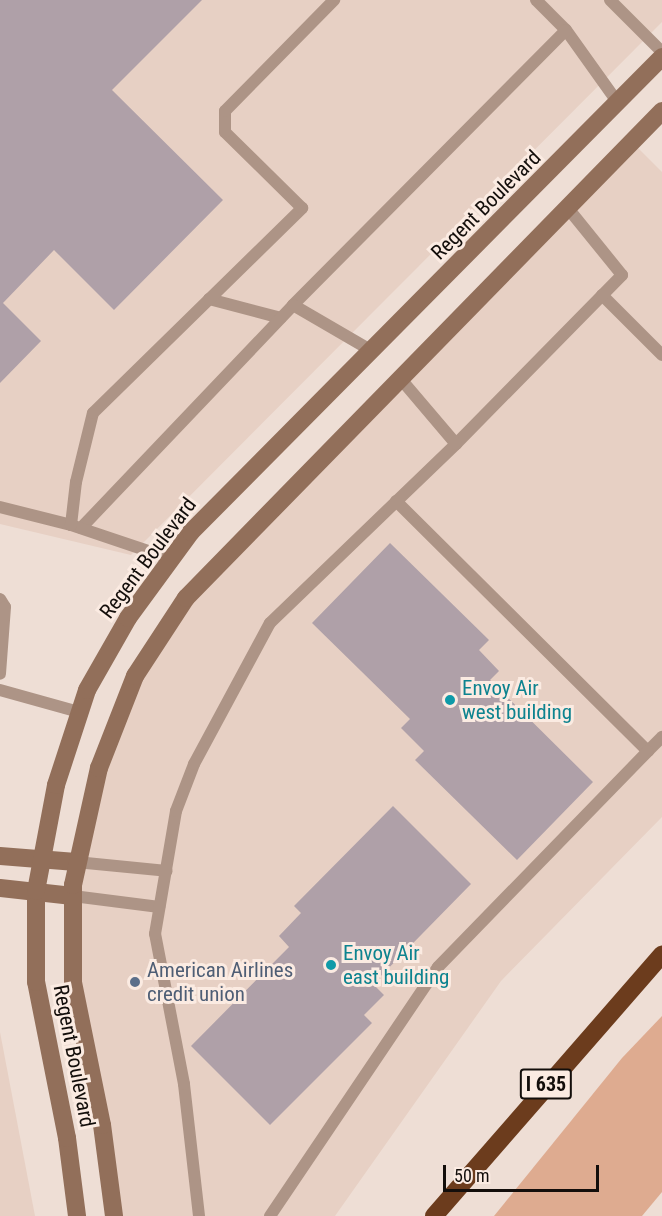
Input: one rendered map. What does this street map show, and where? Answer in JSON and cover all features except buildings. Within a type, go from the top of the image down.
[{"type":"highway","name":"I 635","points":[[434,1216],[662,955]]},
{"type":"street","name":"Regent Boulevard","points":[[77,1216],[67,1138],[36,982],[36,891],[56,785],[79,712],[128,618],[210,512],[662,57]]},
{"type":"street","name":"Regent Boulevard","points":[[114,1216],[102,1125],[72,983],[73,896],[76,862],[99,768],[135,676],[186,598],[399,377],[662,111]]},
{"type":"street","points":[[0,856],[40,861],[76,862]]},
{"type":"street","points":[[0,888],[73,896]]},
{"type":"lane","points":[[76,527],[76,482],[93,413],[302,208],[225,132],[225,111],[334,0]]},
{"type":"lane","points":[[536,0],[566,30],[618,103]]},
{"type":"lane","points":[[610,0],[662,52]]},
{"type":"lane","points":[[76,527],[566,30]]},
{"type":"lane","points":[[199,1216],[184,1084],[156,943],[159,907],[176,811],[194,764],[270,623],[456,444],[622,275],[567,207]]},
{"type":"lane","points":[[602,295],[662,355]]},
{"type":"lane","points":[[209,299],[281,318]]},
{"type":"lane","points":[[293,305],[333,324],[372,351]]},
{"type":"lane","points":[[399,377],[456,444]]},
{"type":"lane","points":[[396,501],[648,751]]},
{"type":"lane","points":[[0,507],[76,527],[172,559]]},
{"type":"lane","points":[[0,599],[4,608],[0,674]]},
{"type":"lane","points":[[0,690],[79,712]]},
{"type":"lane","points":[[270,1216],[438,967],[662,737]]},
{"type":"lane","points":[[76,862],[167,871]]},
{"type":"lane","points":[[73,896],[159,907]]},
{"type":"shaded area","points":[[0,0],[662,0],[662,22],[131,555],[0,524]]},
{"type":"shaded area","points":[[631,141],[662,172],[662,817],[501,981],[335,1216],[114,1216],[77,1018],[73,885],[99,768],[173,619]]},
{"type":"shaded area","points":[[662,1016],[662,1192],[642,1216],[494,1216],[622,1058]]},
{"type":"shaded area","points":[[0,1032],[35,1216],[0,1216]]},
{"type":"place","name":"Envoy Air west building","points":[[450,700]]},
{"type":"place","name":"Envoy Air east building","points":[[331,965]]},
{"type":"place","name":"American Airlines credit union","points":[[135,982]]}]
